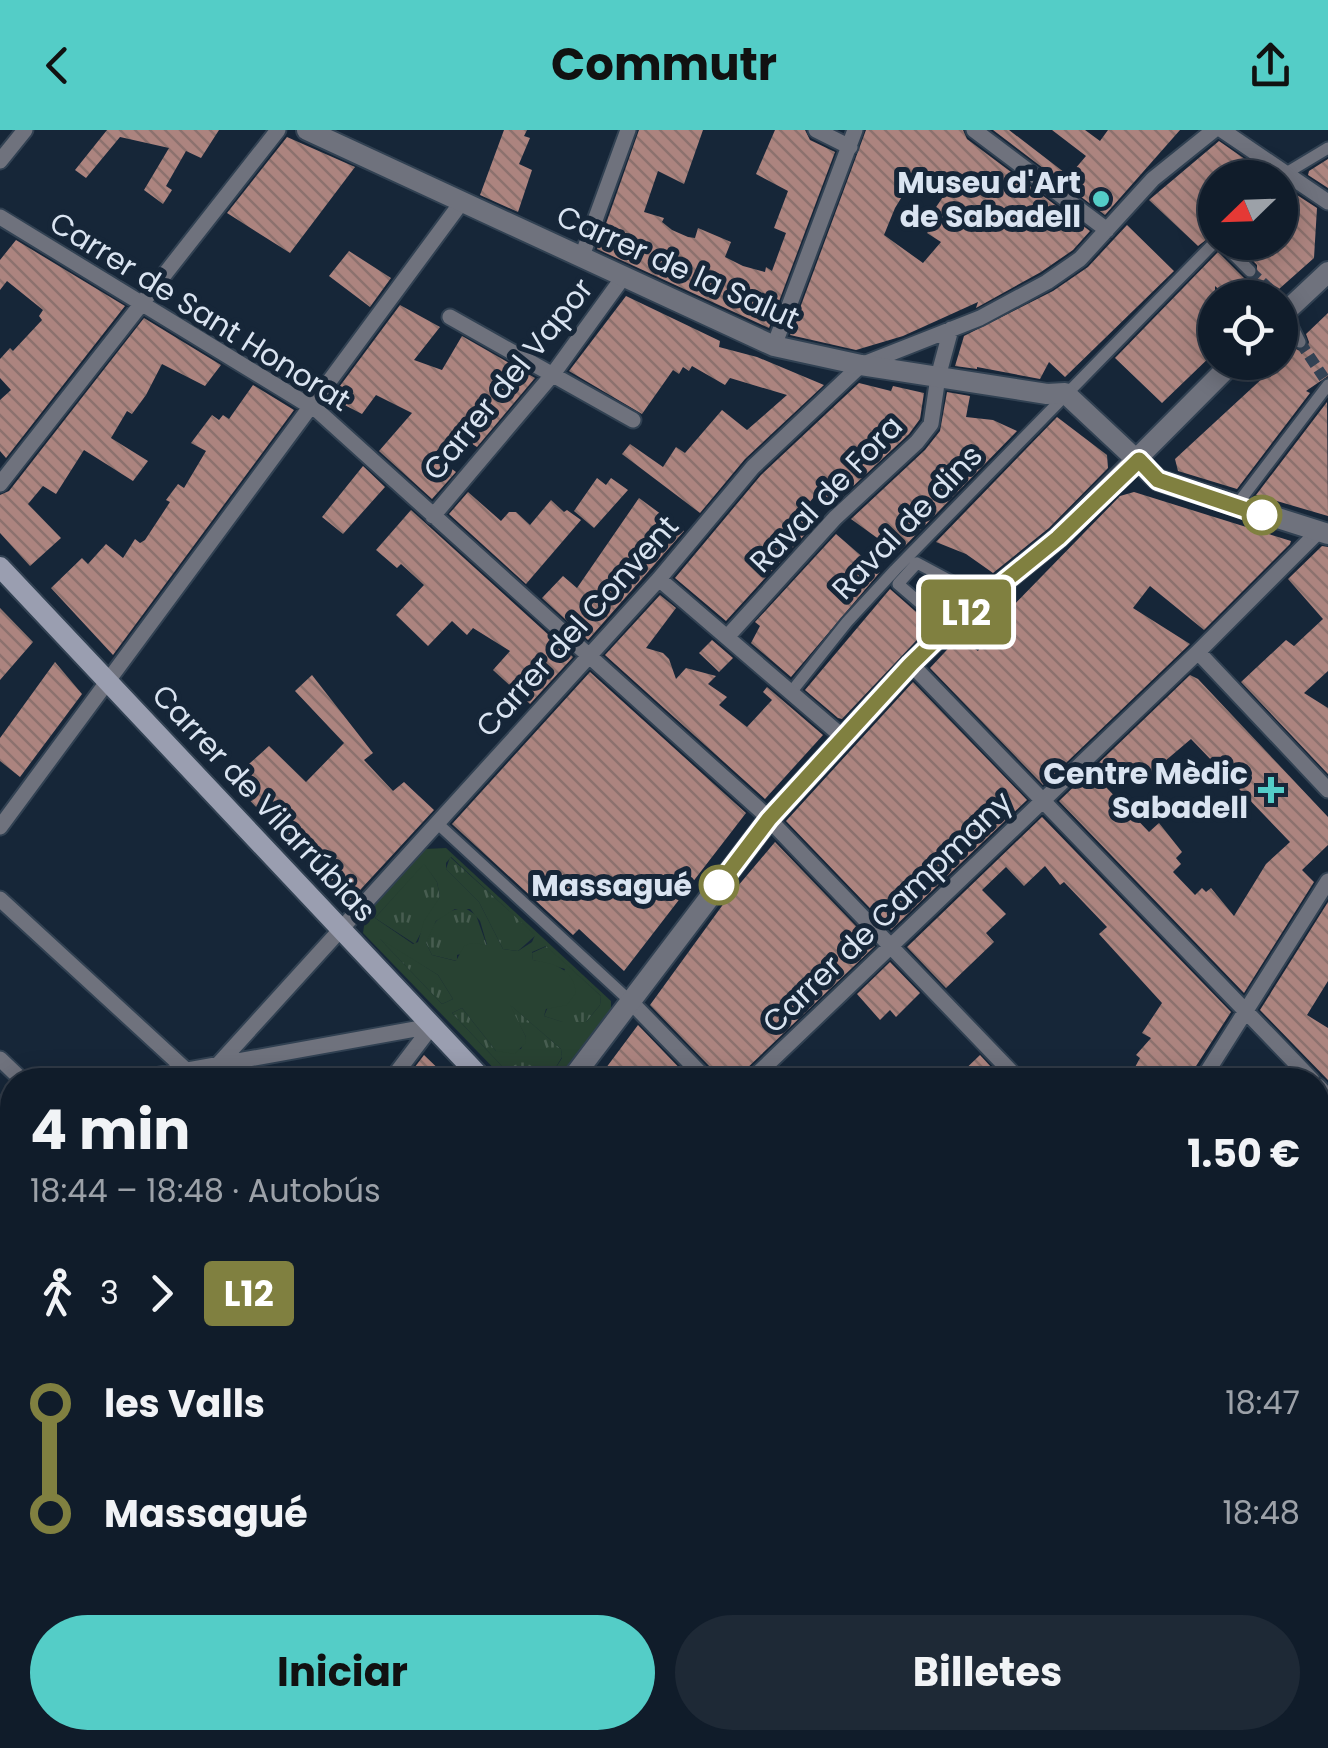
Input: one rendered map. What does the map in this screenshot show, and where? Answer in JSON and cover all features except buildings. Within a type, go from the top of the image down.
[{"type":"main road","name":"Carrer de Vilarrúbias","points":[[0,567],[472,1068]]},
{"type":"street","points":[[0,161],[26,130]]},
{"type":"street","points":[[0,484],[278,130]]},
{"type":"street","name":"Carrer de la Salut","points":[[306,130],[774,346],[861,365],[1065,394]]},
{"type":"street","points":[[582,256],[628,130]]},
{"type":"street","points":[[816,130],[850,147]]},
{"type":"street","points":[[774,346],[855,130]]},
{"type":"street","points":[[974,130],[1107,230]]},
{"type":"street","points":[[861,365],[980,318],[1047,282],[1080,259],[1153,178],[1214,130]]},
{"type":"street","points":[[1222,130],[1261,160]]},
{"type":"street","points":[[1298,166],[1328,148]]},
{"type":"street","points":[[1298,185],[1328,202]]},
{"type":"street","points":[[0,827],[461,203]]},
{"type":"street","name":"Carrer de Sant Honorat","points":[[0,217],[310,406],[591,654],[769,819],[1009,1068]]},
{"type":"street","name":"Raval de dins","points":[[792,691],[847,622],[1065,394],[1200,260]]},
{"type":"street","points":[[1238,260],[1250,271]]},
{"type":"street","points":[[1298,297],[1328,272]]},
{"type":"street","name":"Carrer del Vapor","points":[[433,516],[553,374],[624,276]]},
{"type":"street","points":[[450,316],[634,420]]},
{"type":"street","name":"Raval de Fora","points":[[728,636],[834,518],[917,442],[931,424],[951,329]]},
{"type":"street","name":"Carrer del Convent","points":[[215,1068],[659,580],[753,467],[861,365]]},
{"type":"street","points":[[579,1068],[769,819],[911,664],[952,624],[1058,538],[1214,380]]},
{"type":"street","points":[[1234,507],[1326,386]]},
{"type":"street","points":[[1065,394],[1131,466],[1158,480],[1234,507],[1323,533]]},
{"type":"street","name":"Carrer de Campmany","points":[[764,1068],[1323,533]]},
{"type":"street","points":[[917,563],[975,594],[941,621],[898,584],[917,563]]},
{"type":"street","points":[[659,580],[844,738]]},
{"type":"street","points":[[1198,652],[1328,790]]},
{"type":"street","points":[[911,664],[1301,1068]]},
{"type":"street","points":[[438,823],[695,1068]]},
{"type":"street","points":[[1210,1068],[1328,881]]},
{"type":"street","points":[[0,899],[184,1068]]},
{"type":"street","points":[[199,1068],[432,1026]]},
{"type":"street","points":[[400,1068],[432,1026]]},
{"type":"green space","points":[[446,848],[611,1001],[611,1014],[570,1068],[556,1068],[562,1058],[561,1049],[510,1005],[526,1037],[525,1044],[514,1054],[496,1051],[462,1008],[452,1013],[504,1068],[493,1068],[363,933],[366,912],[424,849]],"holes":[[[451,857],[535,935],[532,942],[518,951],[503,949],[479,902],[446,869]],[[424,864],[437,882],[440,897],[424,921],[418,942],[413,944],[375,918]],[[455,909],[470,909],[480,921],[487,945],[464,946],[456,961],[432,955],[426,943],[436,921]],[[380,939],[438,975],[453,999],[442,1004]],[[546,946],[601,996],[600,1005],[586,1022],[563,1022],[544,1016],[546,1009],[567,1005],[576,993],[567,973],[533,960],[532,952]]]},
{"type":"green space","points":[[450,857],[536,935],[518,951],[503,949],[479,902],[446,869]]},
{"type":"green space","points":[[424,863],[437,882],[440,897],[415,944],[375,918]]},
{"type":"green space","points":[[465,908],[476,915],[487,946],[457,955],[457,961],[432,955],[426,943],[434,924],[444,915]]},
{"type":"green space","points":[[376,935],[438,975],[453,999],[442,1004]]},
{"type":"green space","points":[[547,946],[601,996],[600,1005],[586,1022],[562,1022],[544,1016],[565,969],[533,960],[532,953]]},
{"type":"green space","points":[[507,1002],[561,1049],[562,1057],[555,1068],[504,1068],[452,1013],[462,1008],[496,1051],[521,1049],[526,1037]]},
{"type":"tunnel","points":[[1250,271],[1260,280]]},
{"type":"tunnel","points":[[1300,342],[1324,378]]},
{"type":"bus line","name":"L12","points":[[719,885],[769,819],[911,664],[952,624],[1058,538],[1139,460],[1158,480],[1262,515]]},
{"type":"place","name":"Museu d'Art de Sabadell","points":[[1101,199]]},
{"type":"place","name":"Centre Mèdic Sabadell","points":[[1271,790]]},
{"type":"place","name":"Massagué","points":[[719,885]]}]
